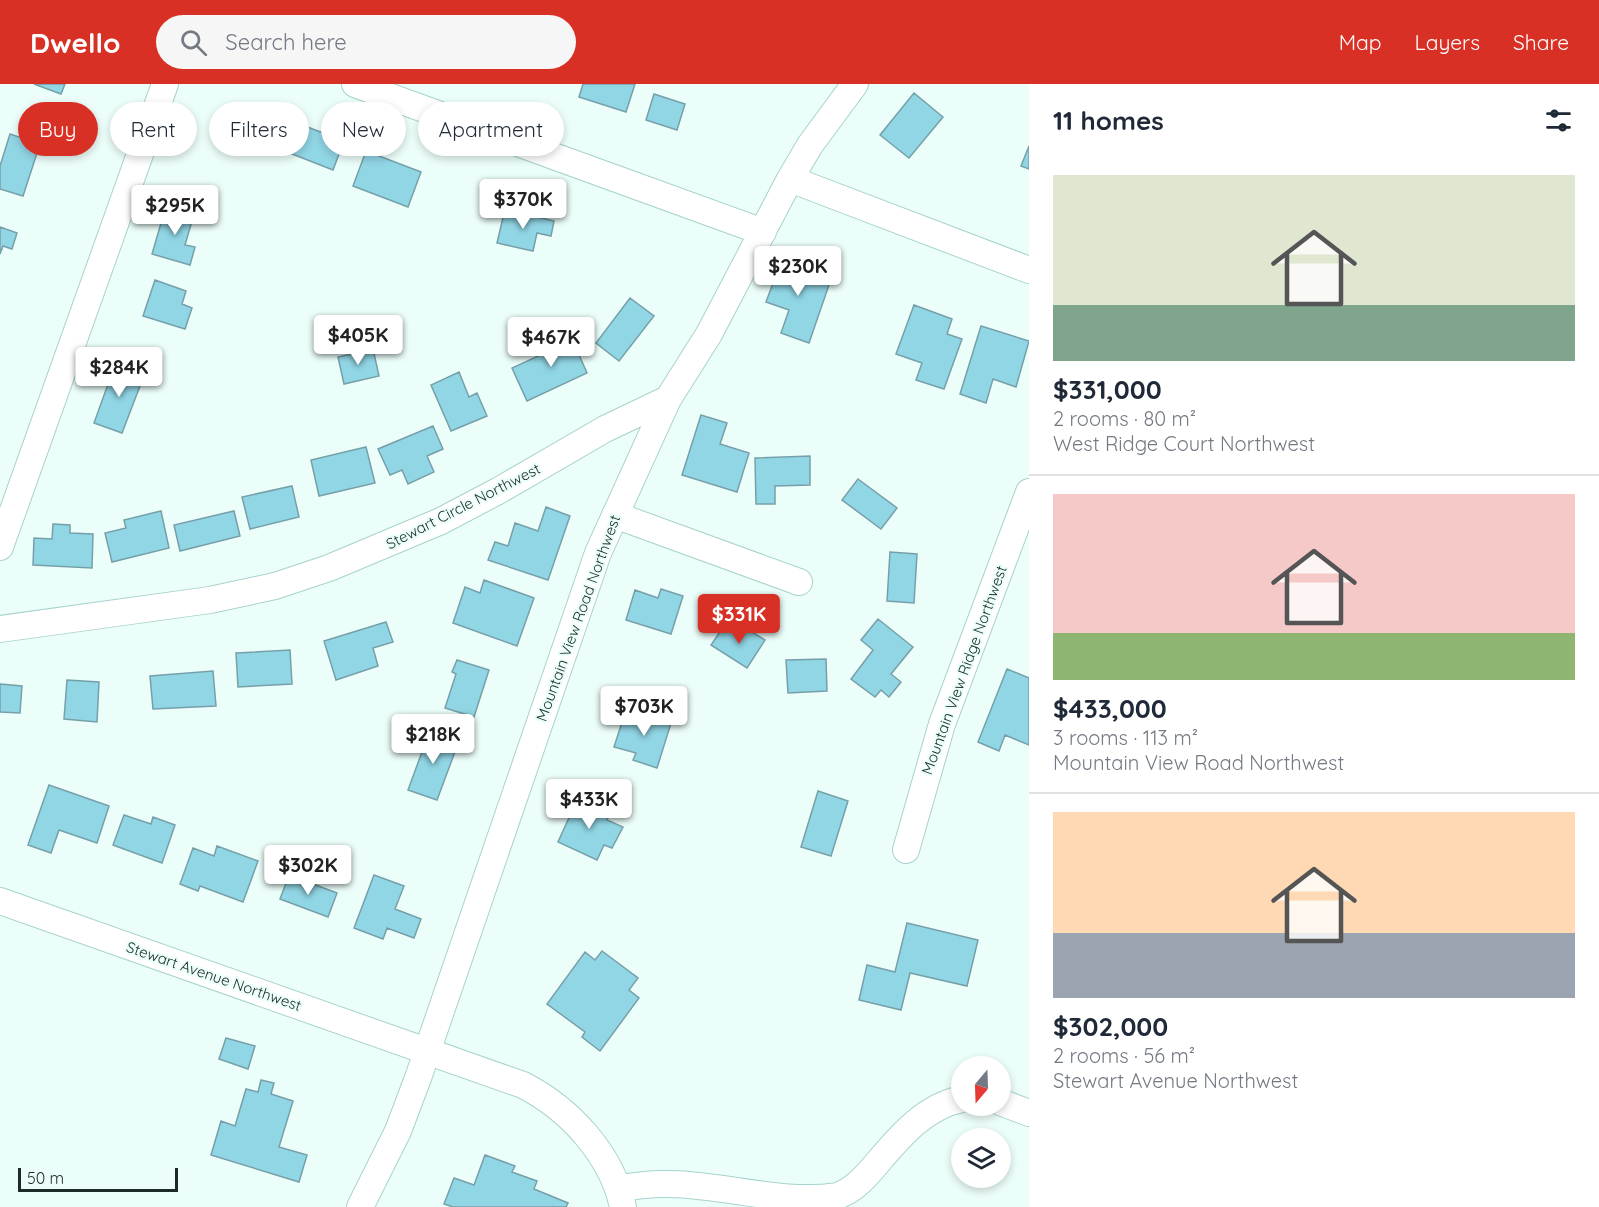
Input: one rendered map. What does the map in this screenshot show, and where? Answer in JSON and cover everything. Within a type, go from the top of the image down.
[{"type":"street","points":[[0,547],[165,84]]},
{"type":"street","points":[[355,84],[763,232]]},
{"type":"street","name":"Mountain View Road Northwest","points":[[360,1207],[398,1131],[594,564],[615,515],[668,399],[709,334],[790,179],[810,145],[855,84]]},
{"type":"street","points":[[790,179],[1029,270]]},
{"type":"street","name":"Stewart Circle Northwest","points":[[0,629],[210,600],[275,586],[329,568],[441,521],[605,429],[668,399]]},
{"type":"street","name":"Mountain View Ridge Northwest","points":[[906,850],[942,724],[1024,521],[1029,492]]},
{"type":"street","points":[[615,515],[799,582]]},
{"type":"street","name":"Stewart Avenue Northwest","points":[[0,901],[516,1082],[551,1102],[585,1135],[604,1160],[621,1198]]},
{"type":"street","points":[[621,1198],[645,1185],[684,1186],[801,1202],[839,1196],[863,1180],[910,1127],[934,1109],[951,1103]]},
{"type":"street","points":[[1011,1106],[1029,1113]]},
{"type":"building","points":[[34,84],[65,84],[61,94]]},
{"type":"building","points":[[583,84],[635,84],[626,112],[579,97]]},
{"type":"building","points":[[914,93],[943,117],[909,158],[880,135]]},
{"type":"building","points":[[654,94],[685,104],[677,130],[646,120]]},
{"type":"building","points":[[309,128],[321,132],[321,156],[338,156],[333,170],[297,156],[309,156]]},
{"type":"building","points":[[10,134],[18,137],[18,156],[36,156],[23,196],[0,189],[0,166]]},
{"type":"building","points":[[1029,146],[1029,169],[1021,166]]},
{"type":"building","points":[[364,156],[379,156],[421,172],[408,207],[353,186]]},
{"type":"building","points":[[166,206],[194,214],[185,245],[195,247],[190,265],[152,254]]},
{"type":"building","points":[[505,209],[554,221],[551,236],[537,233],[533,251],[497,243]]},
{"type":"building","points":[[0,227],[17,233],[12,249],[3,246],[0,254]]},
{"type":"building","points":[[783,256],[817,268],[815,276],[830,282],[809,343],[781,333],[789,310],[766,302]]},
{"type":"building","points":[[155,280],[186,291],[182,304],[192,308],[185,329],[143,316]]},
{"type":"building","points":[[630,298],[654,316],[619,361],[596,343]]},
{"type":"building","points":[[914,305],[952,319],[947,334],[962,339],[944,389],[916,380],[922,363],[896,354]]},
{"type":"building","points":[[981,326],[1029,341],[1016,387],[993,379],[986,403],[960,394]]},
{"type":"building","points":[[568,330],[587,373],[527,401],[512,368],[558,347],[553,337]]},
{"type":"building","points":[[373,349],[379,376],[344,384],[338,357]]},
{"type":"building","points":[[116,362],[145,373],[122,433],[94,423]]},
{"type":"building","points":[[459,372],[469,397],[477,393],[487,416],[451,431],[431,385]]},
{"type":"building","points":[[701,415],[727,423],[720,444],[749,453],[737,492],[682,475]]},
{"type":"building","points":[[433,426],[443,449],[427,456],[434,472],[408,484],[402,470],[390,475],[378,449]]},
{"type":"building","points":[[366,447],[375,483],[319,496],[311,460]]},
{"type":"building","points":[[810,456],[810,485],[775,486],[775,504],[756,504],[755,458]]},
{"type":"building","points":[[858,479],[897,508],[881,529],[842,500]]},
{"type":"building","points":[[292,486],[299,517],[250,529],[242,497]]},
{"type":"building","points":[[546,507],[570,516],[548,580],[488,560],[495,542],[508,546],[515,523],[538,531]]},
{"type":"building","points":[[161,511],[169,548],[112,562],[105,533],[126,528],[124,520]]},
{"type":"building","points":[[234,511],[240,536],[180,551],[174,525]]},
{"type":"building","points":[[53,524],[70,525],[70,533],[93,534],[92,568],[33,565],[34,538],[52,539]]},
{"type":"building","points":[[890,552],[917,554],[914,603],[887,601]]},
{"type":"building","points":[[484,580],[534,598],[517,646],[453,623],[465,587],[480,593]]},
{"type":"building","points":[[661,589],[683,596],[671,634],[626,620],[635,590],[658,598]]},
{"type":"building","points":[[878,619],[913,647],[891,674],[901,682],[889,697],[881,690],[875,697],[851,679],[873,650],[861,640]]},
{"type":"building","points":[[386,622],[393,642],[373,648],[378,666],[336,680],[324,641]]},
{"type":"building","points":[[724,626],[741,637],[747,629],[765,640],[747,668],[711,645]]},
{"type":"building","points":[[290,650],[292,684],[238,687],[236,653]]},
{"type":"building","points":[[826,659],[827,691],[788,693],[786,660]]},
{"type":"building","points":[[457,660],[489,670],[474,717],[445,708],[456,674],[452,672]]},
{"type":"building","points":[[1007,669],[1029,678],[1029,745],[1005,735],[999,751],[978,742]]},
{"type":"building","points":[[213,671],[216,706],[153,709],[150,676]]},
{"type":"building","points":[[67,680],[99,682],[97,722],[64,719]]},
{"type":"building","points":[[0,684],[22,686],[20,713],[0,712]]},
{"type":"building","points":[[636,708],[672,720],[657,768],[633,760],[636,753],[614,747],[624,716],[633,719]]},
{"type":"building","points":[[430,730],[459,741],[437,800],[408,790]]},
{"type":"building","points":[[49,785],[109,806],[97,843],[59,830],[51,853],[28,845]]},
{"type":"building","points":[[818,791],[848,801],[831,856],[801,847]]},
{"type":"building","points":[[578,798],[610,814],[607,820],[623,827],[612,848],[604,845],[597,860],[558,842]]},
{"type":"building","points":[[124,815],[151,824],[153,817],[175,825],[162,863],[113,845]]},
{"type":"building","points":[[217,846],[258,861],[243,902],[200,886],[198,891],[180,884],[193,848],[214,856]]},
{"type":"building","points":[[289,875],[337,893],[328,917],[280,899]]},
{"type":"building","points":[[374,875],[404,886],[395,909],[421,919],[414,938],[387,928],[383,939],[354,928]]},
{"type":"building","points":[[907,923],[978,940],[967,986],[910,973],[901,1010],[859,1000],[867,965],[895,972]]},
{"type":"building","points":[[602,951],[638,978],[629,990],[639,998],[600,1051],[582,1037],[585,1032],[547,1004],[585,952],[595,960]]},
{"type":"building","points":[[226,1038],[255,1046],[248,1069],[219,1059]]},
{"type":"building","points":[[261,1080],[274,1083],[271,1094],[293,1101],[279,1147],[307,1155],[299,1182],[211,1155],[221,1121],[235,1126],[246,1089],[258,1092]]},
{"type":"building","points":[[485,1155],[515,1166],[512,1172],[537,1181],[534,1189],[568,1203],[566,1207],[453,1207],[444,1204],[454,1178],[474,1185]]}]
